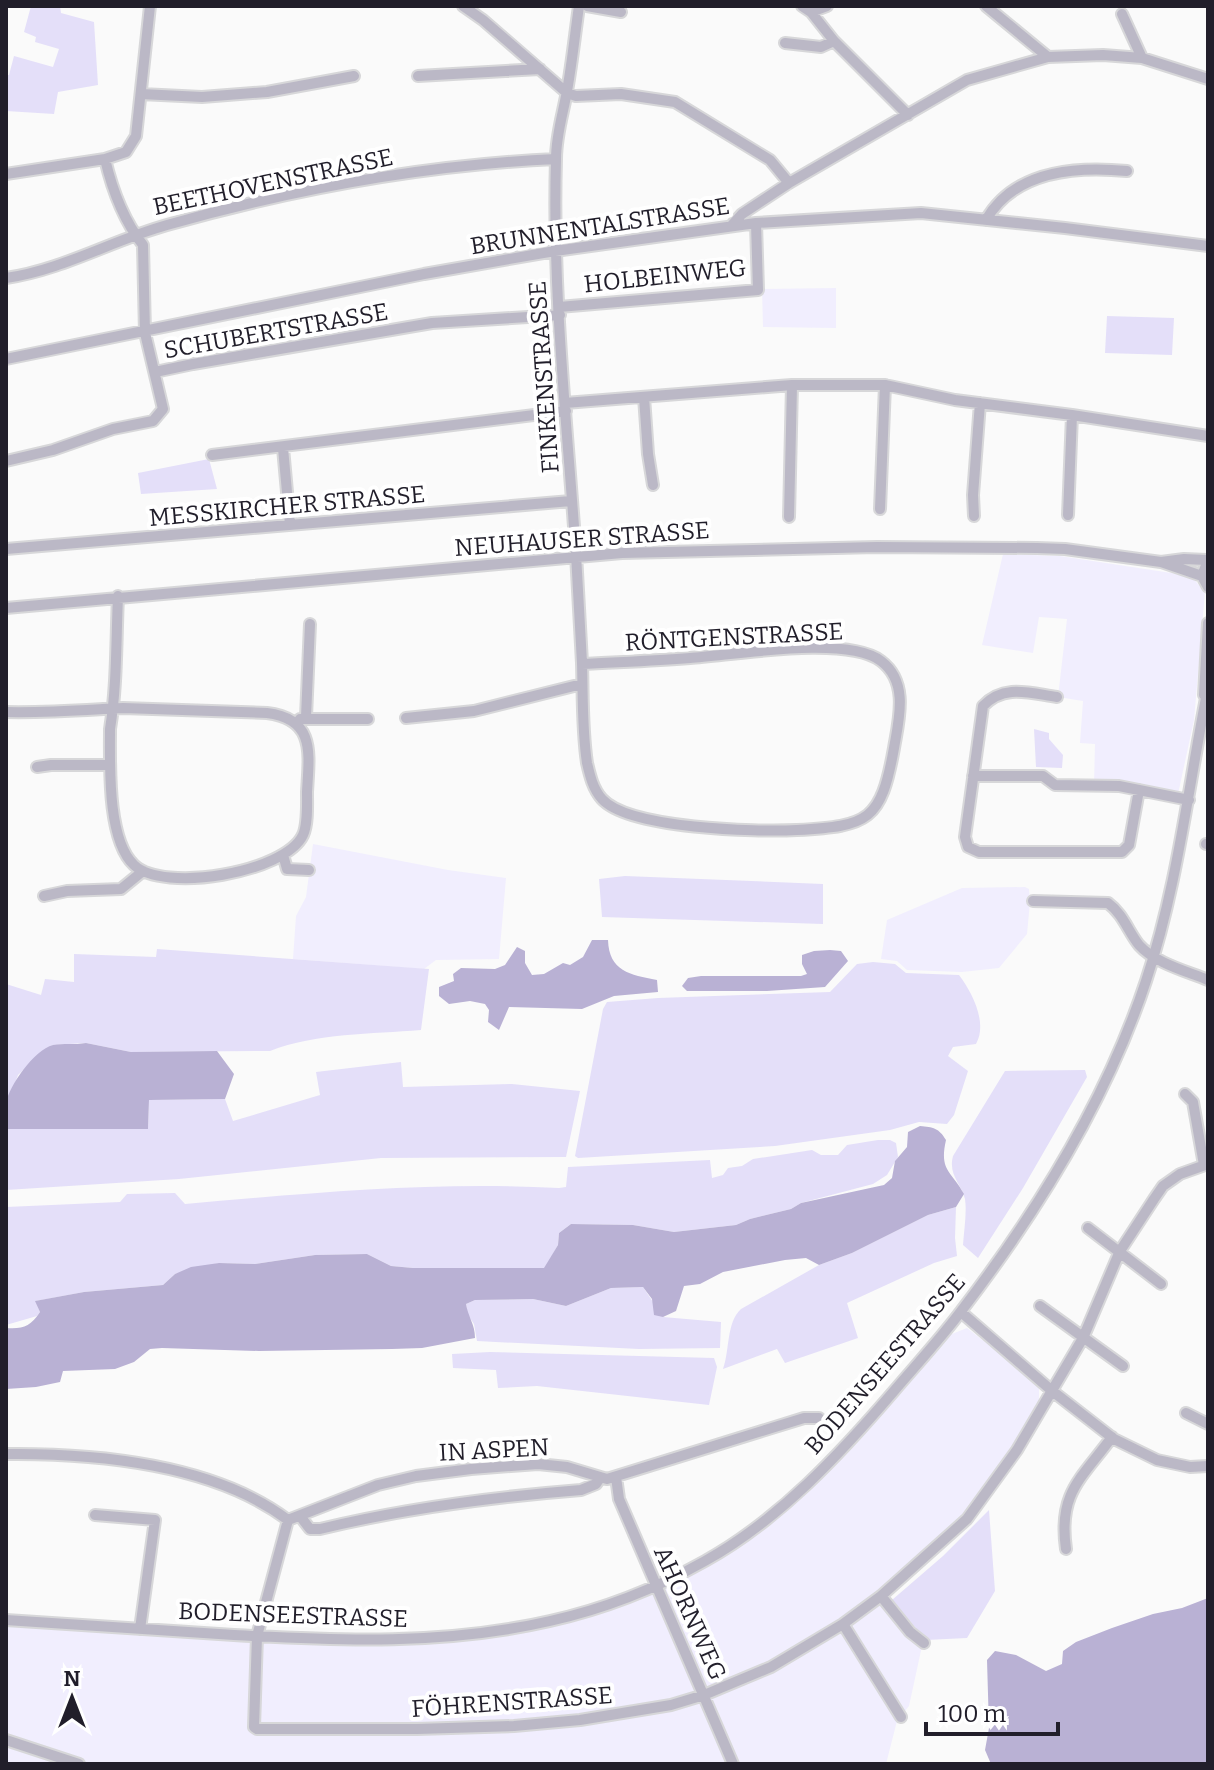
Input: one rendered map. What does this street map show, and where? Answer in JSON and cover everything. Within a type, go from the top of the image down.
[{"type":"street","points":[[6,174],[105,159],[126,152],[136,136],[150,6]]},
{"type":"street","points":[[463,6],[567,93],[576,96],[621,94],[675,102],[770,160],[789,183]]},
{"type":"street","name":"FINKENSTRASSE","points":[[576,556],[555,251],[556,140],[567,93],[579,6]]},
{"type":"street","points":[[587,6],[621,12]]},
{"type":"street","points":[[807,9],[827,6]]},
{"type":"street","points":[[986,6],[1048,57]]},
{"type":"street","points":[[807,9],[834,41],[908,115]]},
{"type":"street","points":[[1122,14],[1142,58]]},
{"type":"street","points":[[785,43],[821,47],[834,41]]},
{"type":"street","points":[[732,225],[742,214],[789,183],[967,80],[1048,57],[1103,55],[1142,58],[1208,79]]},
{"type":"street","points":[[418,76],[540,69]]},
{"type":"street","points":[[141,94],[202,97],[254,93],[354,76]]},
{"type":"street","points":[[105,159],[110,181],[134,234],[143,245],[145,333],[155,372]]},
{"type":"street","name":"BEETHOVENSTRASSE","points":[[6,278],[27,275],[134,234],[298,192],[442,167],[556,159]]},
{"type":"street","points":[[986,220],[1002,198],[1047,175],[1076,169],[1127,171]]},
{"type":"street","name":"BRUNNENTALSTRASSE","points":[[6,359],[424,274],[732,225],[921,213],[1208,246]]},
{"type":"street","name":"HOLBEINWEG","points":[[560,311],[758,290],[756,223]]},
{"type":"street","name":"SCHUBERTSTRASSE","points":[[6,461],[53,450],[113,429],[153,421],[163,409],[155,372],[432,323],[560,311]]},
{"type":"street","points":[[789,517],[792,385]]},
{"type":"street","points":[[212,455],[283,448],[644,397],[792,385],[885,385],[980,403],[1208,436]]},
{"type":"street","points":[[880,509],[885,385]]},
{"type":"street","points":[[644,397],[653,485]]},
{"type":"street","points":[[974,516],[980,403]]},
{"type":"street","points":[[1068,515],[1072,415]]},
{"type":"street","points":[[283,448],[290,525]]},
{"type":"street","name":"MESSKIRCHER STRASSE","points":[[6,549],[571,501]]},
{"type":"street","name":"NEUHAUSER STRASSE","points":[[6,608],[576,556],[787,548],[1065,549],[1166,565],[1202,576]]},
{"type":"street","name":"RÖNTGENSTRASSE","points":[[576,556],[585,742],[592,784],[602,800],[620,812],[652,819],[781,831],[850,825],[871,813],[883,796],[895,741],[900,694],[895,679],[884,664],[864,653],[807,648],[582,664]]},
{"type":"street","name":"NEUHAUSER STRASSE","points":[[1166,565],[1184,559],[1208,560]]},
{"type":"street","points":[[1208,560],[1202,576],[1208,587]]},
{"type":"street","points":[[118,596],[110,765],[123,851],[134,866],[158,875],[199,877],[257,867],[309,870]]},
{"type":"street","name":"BODENSEESTRASSE","points":[[1203,713],[1208,623]]},
{"type":"street","points":[[306,717],[310,624]]},
{"type":"street","points":[[406,718],[474,711],[582,684]]},
{"type":"street","name":"BODENSEESTRASSE","points":[[6,1620],[344,1640],[411,1639],[503,1630],[579,1614],[628,1598],[707,1560],[788,1500],[864,1426],[961,1312],[1011,1242],[1075,1137],[1131,1021],[1170,898],[1208,688]]},
{"type":"street","points":[[1057,697],[1011,690],[992,696],[983,706],[965,837],[968,847],[979,852],[1122,852],[1129,845],[1139,790]]},
{"type":"street","points":[[6,712],[112,709],[267,713],[294,721],[308,743],[303,835],[283,855],[257,867]]},
{"type":"street","points":[[294,721],[306,717],[368,719]]},
{"type":"street","points":[[37,767],[110,765]]},
{"type":"street","points":[[973,776],[1043,776],[1055,785],[1119,786],[1189,800]]},
{"type":"street","points":[[283,855],[287,869]]},
{"type":"street","points":[[44,896],[67,891],[121,889],[143,871]]},
{"type":"street","points":[[1033,901],[1108,903],[1141,948],[1168,964],[1208,980]]},
{"type":"street","points":[[1185,1094],[1193,1102],[1206,1165]]},
{"type":"street","name":"FÖHRENSTRASSE","points":[[257,1636],[253,1719],[257,1729],[341,1731],[514,1726],[645,1711],[704,1695],[771,1667],[843,1624],[881,1596],[954,1532],[980,1503],[1017,1450],[1083,1338],[1120,1251],[1163,1186],[1180,1174],[1206,1165]]},
{"type":"street","points":[[1088,1228],[1161,1284]]},
{"type":"street","points":[[1040,1306],[1123,1366]]},
{"type":"street","points":[[961,1312],[1051,1390],[1112,1437],[1157,1460],[1190,1467],[1208,1466]]},
{"type":"street","points":[[1186,1413],[1208,1424]]},
{"type":"street","name":"IN ASPEN","points":[[288,1520],[378,1485],[471,1469],[538,1464],[567,1467],[600,1478],[616,1477],[804,1418],[819,1418]]},
{"type":"street","points":[[1066,1549],[1062,1525],[1065,1506],[1078,1482],[1112,1437]]},
{"type":"street","points":[[6,1454],[119,1460],[236,1490],[273,1509],[288,1520],[257,1636]]},
{"type":"street","name":"AHORNWEG","points":[[616,1477],[619,1499],[733,1764]]},
{"type":"street","points":[[300,1516],[310,1529],[320,1529],[441,1504],[581,1490],[596,1484],[600,1478]]},
{"type":"street","points":[[95,1515],[155,1520],[140,1629]]},
{"type":"street","points":[[881,1596],[910,1632],[924,1643]]},
{"type":"street","points":[[843,1624],[901,1717]]},
{"type":"street","points":[[6,1740],[79,1764]]},
{"type":"shaded area","points":[[31,6],[60,6],[61,13],[94,22],[98,85],[58,92],[54,114],[6,111],[6,75],[9,75],[14,56],[53,67],[59,49],[35,42],[36,37],[24,32]]},
{"type":"shaded area","points":[[836,288],[836,328],[763,327],[762,289]]},
{"type":"shaded area","points":[[1107,316],[1174,318],[1172,355],[1105,353]]},
{"type":"shaded area","points":[[209,459],[217,489],[141,494],[138,473]]},
{"type":"shaded area","points":[[1003,554],[1060,556],[1191,576],[1205,592],[1194,720],[1178,794],[1094,785],[1095,744],[1080,743],[1083,701],[1058,697],[1067,619],[1039,617],[1033,653],[982,645]]},
{"type":"shaded area","points":[[1034,729],[1049,733],[1049,739],[1063,755],[1062,768],[1036,767]]},
{"type":"shaded area","points":[[313,844],[506,878],[499,959],[436,960],[424,969],[293,959],[296,916],[306,897]]},
{"type":"shaded area","points":[[625,876],[823,884],[823,924],[602,917],[599,879]]},
{"type":"shaded area","points":[[962,888],[1029,889],[1030,902],[1027,934],[999,968],[962,972],[907,970],[897,961],[881,959],[887,920]]},
{"type":"shaded area","points":[[592,940],[608,940],[612,959],[617,965],[638,976],[657,980],[658,992],[614,996],[582,1009],[509,1007],[499,1030],[488,1022],[489,1010],[485,1004],[470,1001],[449,1004],[439,996],[439,987],[454,981],[453,974],[461,968],[495,969],[505,965],[517,947],[525,951],[525,963],[532,975],[544,974],[563,963],[570,965],[583,957]]},
{"type":"shaded area","points":[[157,949],[429,969],[421,1030],[325,1038],[270,1051],[131,1052],[86,1043],[53,1045],[18,1075],[6,1099],[6,984],[41,995],[45,979],[74,982],[74,954],[156,957]]},
{"type":"shaded area","points":[[841,951],[848,961],[825,987],[687,991],[682,986],[688,978],[701,976],[801,976],[807,974],[802,955]]},
{"type":"shaded area","points":[[857,964],[895,964],[906,973],[959,975],[969,990],[979,1017],[979,1036],[976,1044],[953,1047],[948,1056],[968,1071],[954,1115],[947,1124],[919,1122],[890,1130],[775,1146],[575,1156],[603,1009],[607,1002],[830,992]]},
{"type":"shaded area","points":[[86,1043],[131,1052],[217,1051],[234,1074],[225,1099],[149,1100],[148,1129],[6,1129],[8,1096],[31,1061],[53,1045]]},
{"type":"shaded area","points":[[401,1062],[403,1087],[512,1084],[580,1091],[566,1157],[381,1158],[179,1179],[6,1190],[6,1129],[148,1129],[149,1100],[225,1099],[233,1121],[320,1095],[316,1072]]},
{"type":"shaded area","points":[[1085,1070],[1087,1077],[1023,1188],[978,1258],[963,1245],[965,1199],[954,1174],[953,1156],[1005,1071]]},
{"type":"shaded area","points":[[920,1126],[935,1129],[946,1140],[945,1164],[964,1194],[956,1207],[928,1215],[852,1253],[819,1265],[806,1258],[785,1260],[723,1272],[700,1284],[684,1286],[676,1311],[663,1317],[654,1315],[652,1299],[643,1287],[611,1288],[566,1306],[533,1299],[475,1300],[466,1304],[475,1338],[422,1348],[259,1351],[150,1349],[134,1362],[115,1369],[63,1371],[60,1382],[6,1389],[6,1328],[22,1327],[33,1321],[40,1312],[35,1301],[84,1292],[163,1285],[175,1274],[191,1267],[219,1263],[255,1264],[315,1255],[367,1254],[391,1266],[413,1268],[544,1268],[558,1245],[559,1233],[571,1224],[633,1225],[674,1232],[736,1225],[791,1209],[801,1203],[884,1185],[892,1178],[895,1161],[907,1147],[908,1132]]},
{"type":"shaded area","points":[[878,1140],[896,1143],[898,1157],[887,1175],[873,1184],[801,1203],[791,1209],[736,1225],[674,1232],[633,1225],[571,1224],[559,1233],[558,1245],[545,1268],[413,1268],[391,1266],[367,1254],[315,1255],[255,1264],[219,1263],[175,1274],[163,1285],[84,1292],[36,1301],[40,1312],[37,1316],[6,1325],[6,1207],[120,1202],[127,1194],[175,1193],[185,1204],[419,1187],[559,1188],[566,1187],[568,1167],[710,1160],[712,1178],[753,1159],[812,1150],[821,1155],[838,1155],[847,1145]]},
{"type":"shaded area","points":[[956,1207],[957,1256],[934,1263],[847,1303],[858,1338],[785,1363],[777,1349],[723,1369],[733,1322],[741,1309],[819,1265],[852,1253],[928,1215]]},
{"type":"shaded area","points":[[643,1287],[663,1317],[721,1322],[720,1348],[639,1349],[477,1341],[466,1304],[475,1300],[533,1299],[566,1306],[611,1288]]},
{"type":"shaded area","points":[[967,1328],[1039,1384],[1039,1407],[934,1553],[886,1601],[922,1646],[909,1706],[897,1721],[886,1764],[6,1764],[6,1625],[256,1641],[392,1643],[564,1622],[724,1554],[798,1497],[942,1338]]},
{"type":"shaded area","points":[[490,1352],[714,1358],[717,1367],[709,1405],[537,1386],[498,1388],[496,1370],[453,1368],[452,1354]]},
{"type":"shaded area","points":[[989,1510],[995,1591],[967,1638],[926,1640],[892,1600],[943,1556]]},
{"type":"shaded area","points":[[1208,1598],[1208,1764],[991,1764],[985,1750],[989,1728],[987,1660],[995,1651],[1016,1655],[1046,1671],[1062,1664],[1063,1651],[1076,1642]]}]
